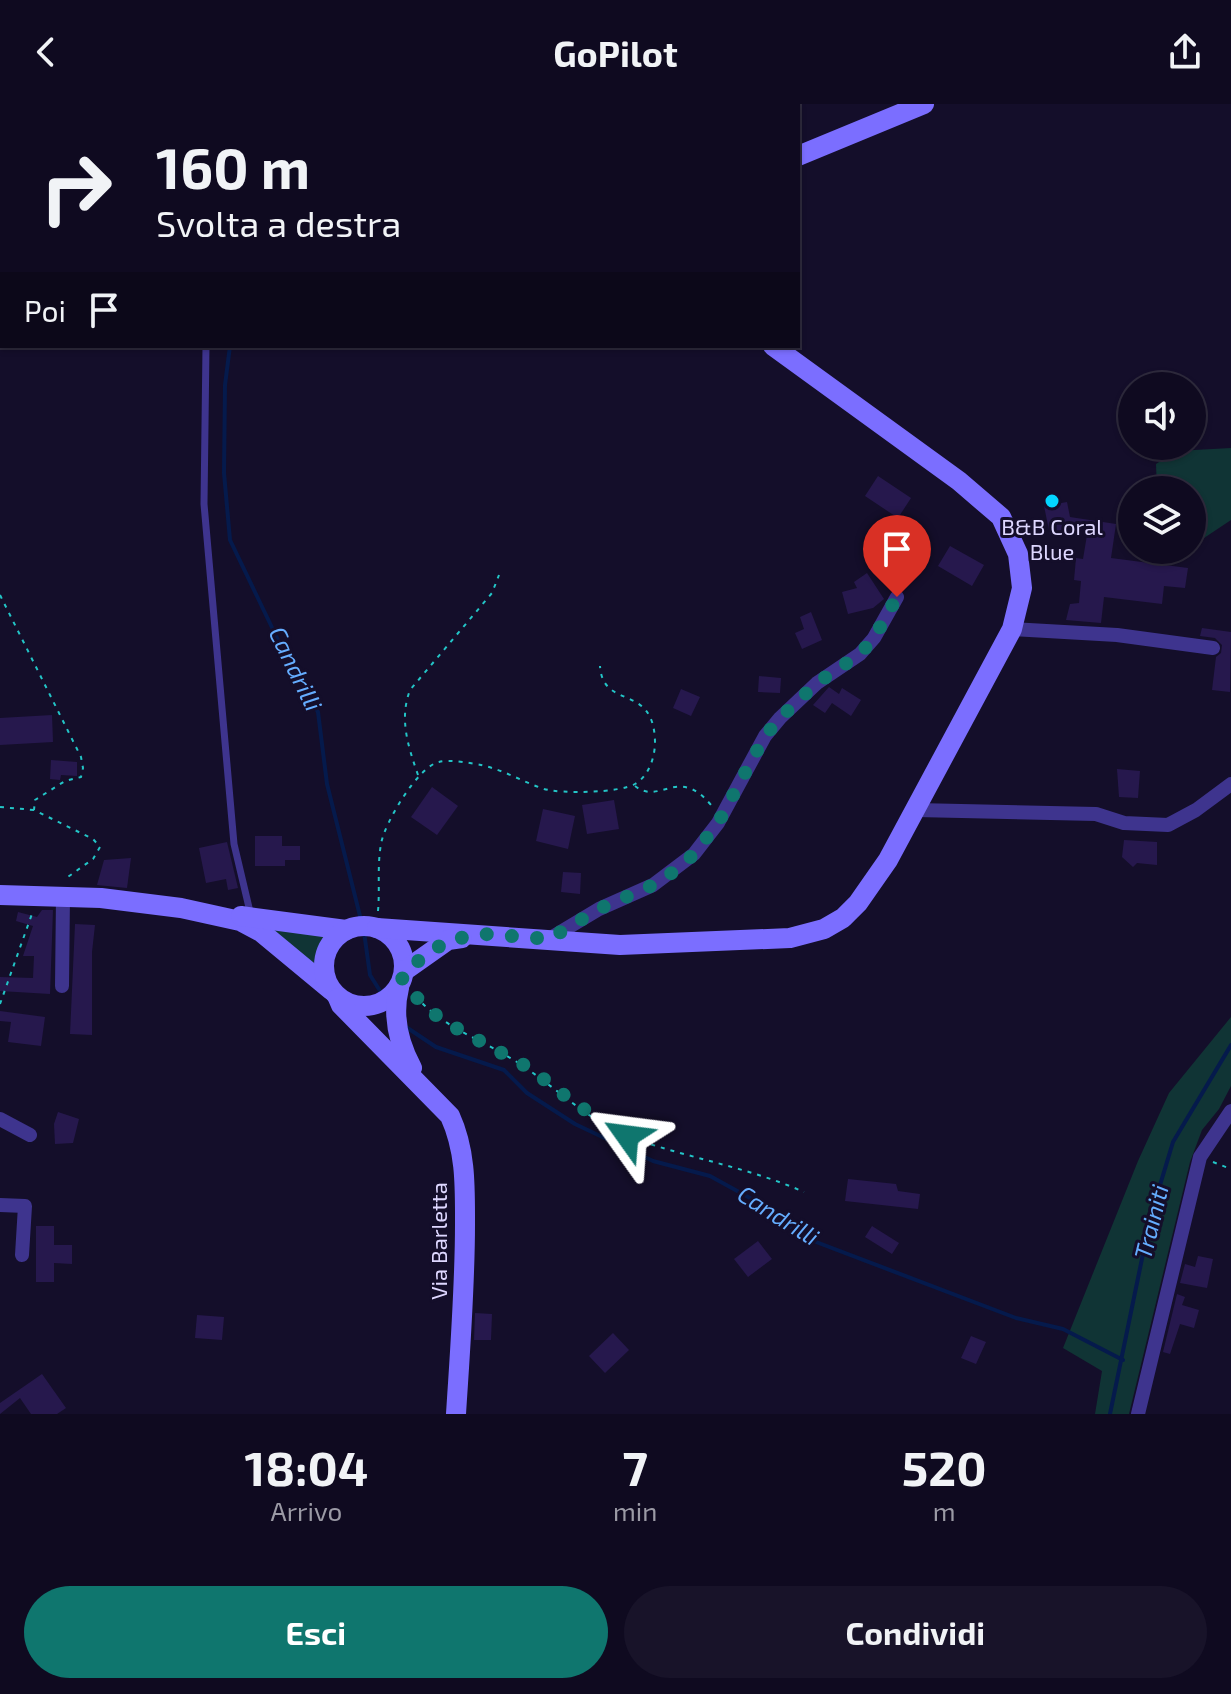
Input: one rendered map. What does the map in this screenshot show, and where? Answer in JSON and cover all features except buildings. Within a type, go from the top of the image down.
[{"type":"street","points":[[800,155],[924,104]]},
{"type":"street","points":[[0,895],[101,898],[361,928],[490,934],[620,945],[790,938],[824,929],[843,918],[858,903],[888,860],[1012,629],[1022,588],[1018,554],[1001,517],[959,481],[776,348]]},
{"type":"street","points":[[549,939],[599,909],[653,885],[694,854],[716,826],[765,736],[817,683],[860,654],[874,638],[897,597]]},
{"type":"street","points":[[1012,629],[1117,635],[1213,648]]},
{"type":"street","points":[[916,810],[1096,814],[1124,823],[1168,825],[1196,810],[1231,784]]},
{"type":"street","points":[[50,895],[62,986]]},
{"type":"street","points":[[213,913],[240,921],[261,932],[335,994],[364,1007],[390,998],[402,979],[448,940],[490,934]]},
{"type":"street","points":[[361,928],[398,945],[402,979],[394,1008],[402,1050],[419,1082]]},
{"type":"street","points":[[361,928],[327,950],[325,978],[341,1005],[419,1082]]},
{"type":"street","name":"Via Barletta","points":[[419,1082],[450,1116],[459,1136],[464,1177],[465,1279],[456,1414]]},
{"type":"street","points":[[1138,1414],[1200,1157],[1231,1111]]},
{"type":"street","points":[[0,1119],[30,1135]]},
{"type":"street","points":[[0,1205],[25,1206],[22,1255]]},
{"type":"lane","points":[[206,348],[204,504],[234,844],[251,917]]},
{"type":"path","points":[[418,777],[404,724],[403,708],[410,690],[492,593],[499,575]]},
{"type":"path","points":[[0,595],[77,749],[83,768],[81,777],[65,781],[35,800],[34,810]]},
{"type":"path","points":[[361,928],[385,826],[418,777],[438,762],[478,764],[544,789],[560,791],[609,789],[634,784],[646,773],[654,756],[653,719],[644,707],[608,690],[601,682],[600,666]]},
{"type":"path","points":[[634,784],[641,790],[654,791],[684,785],[698,791],[711,805],[716,826]]},
{"type":"path","points":[[0,807],[34,810],[93,839],[100,847],[93,859],[50,895],[0,1004]]},
{"type":"path","points":[[402,979],[424,1006],[445,1022],[531,1069],[574,1103],[627,1136],[742,1168],[804,1192]]},
{"type":"path","points":[[1200,1157],[1231,1169]]},
{"type":"green space","points":[[1231,448],[1231,520],[1206,537],[1206,476],[1156,476],[1156,464],[1162,460],[1206,460],[1206,449]]},
{"type":"green space","points":[[257,921],[328,937],[321,949],[320,972]]},
{"type":"green space","points":[[1231,1017],[1231,1086],[1219,1109],[1202,1130],[1190,1162],[1129,1414],[1095,1414],[1102,1371],[1063,1348],[1138,1161],[1169,1093]]},
{"type":"waterway","name":"Candrilli","points":[[230,348],[225,385],[224,473],[230,540],[278,640],[318,712],[327,784],[364,932],[370,975],[382,994]]},
{"type":"waterway","name":"Candrilli","points":[[406,1027],[436,1047],[504,1070],[527,1093],[575,1124],[653,1161],[710,1176],[768,1208],[803,1237],[1016,1318],[1063,1329],[1123,1360]]},
{"type":"waterway","name":"Trainiti","points":[[1110,1414],[1151,1215],[1173,1142],[1231,1045]]},
{"type":"place","name":"B&B Coral Blue","points":[[1052,501]]},
{"type":"route","points":[[627,1136],[574,1103],[531,1069],[445,1022],[424,1006],[402,980],[404,971],[448,940],[485,934],[549,939],[599,909],[653,885],[673,872],[694,854],[718,823],[765,736],[817,683],[860,654],[874,638],[897,597]]}]
